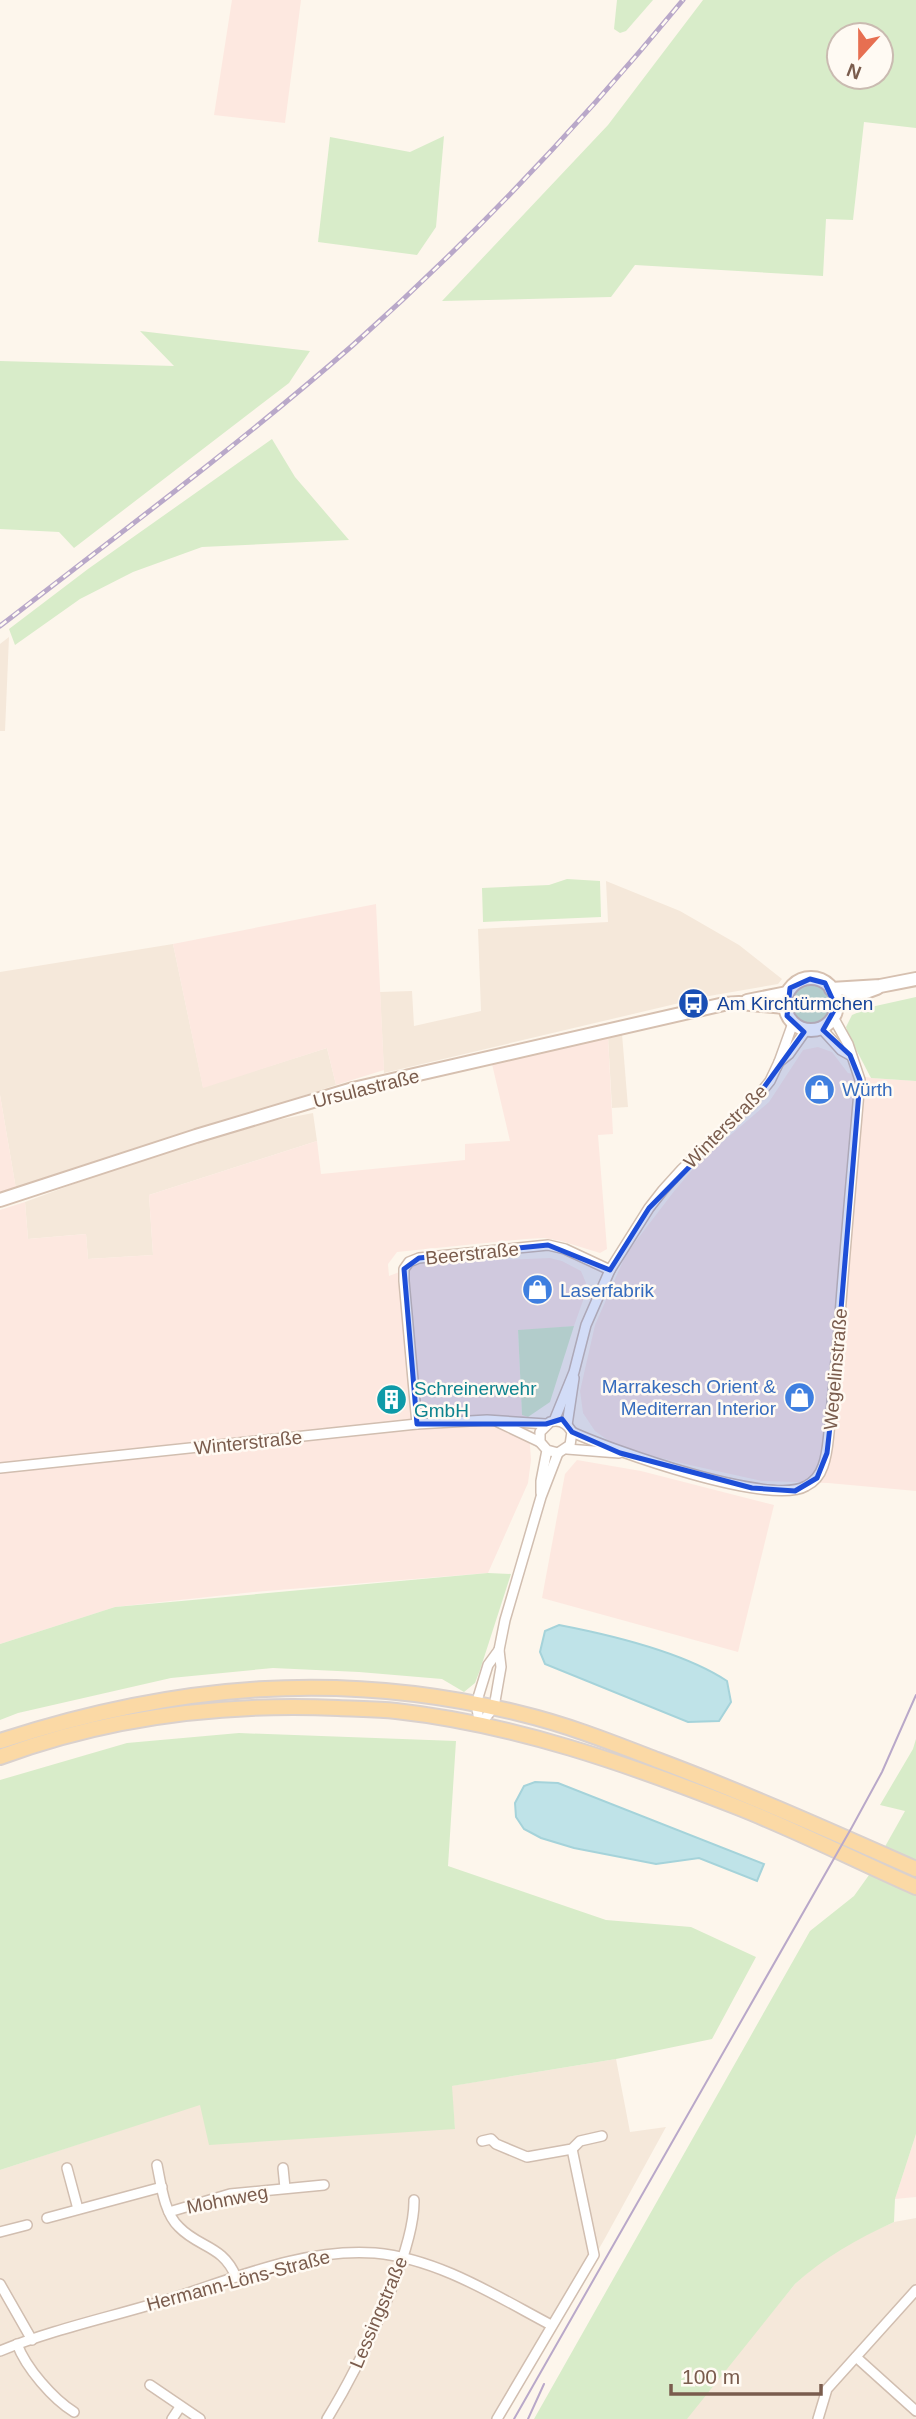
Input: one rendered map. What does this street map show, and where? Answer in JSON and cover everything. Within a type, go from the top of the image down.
[{"type":"main road","points":[[0,1741],[120,1707],[209,1692],[328,1688],[476,1703],[534,1717],[604,1739],[771,1806],[916,1869]]},
{"type":"main road","points":[[0,1757],[72,1734],[130,1720],[247,1708],[312,1707],[395,1711],[480,1725],[613,1762],[741,1808],[916,1887]]},
{"type":"street","name":"Ursulastraße","points":[[0,1200],[196,1136],[353,1089],[684,1013],[787,993],[795,984],[810,979],[818,980],[831,989],[880,986],[916,979]]},
{"type":"street","name":"Ursulastraße","points":[[821,1028],[842,1001],[880,986]]},
{"type":"street","points":[[831,989],[835,1012]]},
{"type":"street","points":[[787,993],[785,1007],[793,1023],[806,1030],[821,1028],[841,1050],[850,1055]]},
{"type":"street","name":"Ursulastraße","points":[[739,1003],[785,1007]]},
{"type":"street","name":"Wegelinstraße","points":[[569,1429],[620,1453],[769,1492],[795,1491],[806,1487],[817,1478],[827,1453],[860,1080],[835,1012]]},
{"type":"street","name":"Winterstraße","points":[[0,1468],[416,1424],[474,1420],[550,1422],[574,1372],[586,1325],[610,1270],[649,1208],[682,1169],[754,1101],[770,1081],[793,1023]]},
{"type":"street","name":"Winterstraße","points":[[779,1062],[789,1054],[806,1030]]},
{"type":"street","name":"Beerstraße","points":[[416,1424],[404,1281],[404,1269],[409,1262],[419,1258],[548,1245],[565,1248],[610,1270]]},
{"type":"street","name":"Winterstraße","points":[[569,1429],[574,1372]]},
{"type":"street","name":"Winterstraße","points":[[497,1421],[540,1441]]},
{"type":"street","points":[[480,1725],[476,1703],[488,1665],[499,1650],[541,1497],[563,1451],[572,1441],[569,1429],[550,1422],[540,1432],[540,1441],[547,1450],[563,1451]]},
{"type":"street","points":[[541,1497],[547,1450]]},
{"type":"street","name":"Wegelinstraße","points":[[563,1451],[620,1453]]},
{"type":"street","points":[[480,1725],[494,1707],[501,1667],[499,1650]]},
{"type":"street","points":[[482,2141],[491,2140],[527,2157],[572,2149],[579,2141],[602,2136]]},
{"type":"street","points":[[497,2419],[594,2255],[572,2149]]},
{"type":"street","points":[[157,2165],[169,2211],[178,2227],[224,2256],[236,2277]]},
{"type":"street","points":[[68,2168],[78,2209]]},
{"type":"street","name":"Mohnweg","points":[[283,2168],[285,2188]]},
{"type":"street","name":"Mohnweg","points":[[169,2211],[230,2194],[324,2185]]},
{"type":"street","points":[[47,2218],[162,2188]]},
{"type":"street","name":"Lessingstraße","points":[[327,2419],[368,2341],[402,2258],[414,2216],[414,2200]]},
{"type":"street","points":[[0,2232],[27,2225]]},
{"type":"street","name":"Hermann-Löns-Straße","points":[[0,2351],[236,2277],[302,2259],[341,2252],[376,2253],[425,2264],[459,2277],[551,2325]]},
{"type":"street","points":[[0,2284],[32,2340]]},
{"type":"street","points":[[818,2419],[828,2389],[916,2290]]},
{"type":"street","points":[[17,2344],[22,2356],[60,2404],[74,2412]]},
{"type":"street","points":[[856,2357],[916,2411]]},
{"type":"street","points":[[150,2385],[200,2419]]},
{"type":"street","points":[[172,2419],[180,2407]]},
{"type":"highlighted area","points":[[810,979],[825,983],[836,1007],[823,1030],[850,1055],[860,1080],[835,1382],[827,1453],[817,1478],[795,1491],[752,1488],[620,1453],[572,1432],[562,1419],[546,1424],[417,1424],[404,1269],[419,1258],[548,1245],[610,1270],[649,1208],[754,1101],[804,1032],[787,1016],[790,988]]},
{"type":"shaded area","points":[[232,0],[301,0],[285,123],[214,115]]},
{"type":"shaded area","points":[[9,637],[5,731],[0,731],[0,644]]},
{"type":"shaded area","points":[[606,881],[680,911],[739,945],[782,979],[778,984],[709,996],[384,1073],[380,992],[412,991],[414,1026],[481,1011],[478,929],[608,922]]},
{"type":"shaded area","points":[[376,904],[384,1070],[336,1085],[327,1048],[203,1088],[173,944]]},
{"type":"shaded area","points":[[173,944],[203,1087],[327,1048],[336,1085],[16,1189],[0,1095],[0,972]]},
{"type":"shaded area","points":[[622,1034],[628,1107],[612,1108],[608,1037]]},
{"type":"shaded area","points":[[608,1037],[613,1134],[598,1135],[607,1249],[600,1253],[561,1241],[526,1239],[397,1252],[388,1264],[389,1276],[423,1263],[550,1258],[581,1271],[586,1283],[585,1295],[574,1326],[518,1331],[522,1415],[528,1417],[531,1460],[528,1483],[488,1573],[254,1592],[115,1607],[0,1644],[0,1210],[25,1202],[28,1239],[86,1234],[88,1259],[153,1255],[149,1195],[317,1141],[321,1174],[465,1160],[465,1144],[510,1141],[492,1064]]},
{"type":"shaded area","points":[[818,1047],[832,1052],[848,1073],[871,1078],[916,1081],[916,1491],[828,1483],[762,1481],[685,1464],[612,1443],[595,1431],[583,1413],[580,1391],[595,1325],[626,1254],[698,1163],[769,1102],[803,1050]]},
{"type":"shaded area","points":[[0,1095],[16,1189],[0,1195]]},
{"type":"shaded area","points":[[313,1113],[317,1141],[149,1195],[153,1255],[88,1259],[86,1234],[28,1239],[25,1202],[166,1150],[252,1125]]},
{"type":"shaded area","points":[[577,1460],[641,1471],[774,1505],[738,1652],[542,1598],[565,1474]]},
{"type":"shaded area","points":[[616,2059],[630,2132],[666,2127],[500,2419],[0,2419],[0,2170],[200,2104],[455,2129],[451,2086]]},
{"type":"shaded area","points":[[916,2134],[916,2197],[895,2199]]},
{"type":"shaded area","points":[[916,2218],[916,2419],[684,2419],[795,2284],[814,2267],[850,2242],[894,2222]]},
{"type":"green space","points":[[617,0],[653,0],[626,31],[620,33],[614,29]]},
{"type":"green space","points":[[703,0],[916,0],[916,128],[864,122],[853,220],[826,219],[823,276],[635,265],[611,297],[442,301],[608,125]]},
{"type":"green space","points":[[444,136],[436,227],[417,255],[318,242],[330,137],[410,152]]},
{"type":"green space","points":[[140,331],[310,351],[289,383],[74,548],[59,532],[0,529],[0,361],[174,366]]},
{"type":"green space","points":[[272,439],[295,477],[349,540],[202,547],[133,572],[80,599],[15,645],[9,629],[88,569]]},
{"type":"green space","points":[[567,879],[600,881],[601,917],[483,922],[482,888],[549,885]]},
{"type":"green space","points":[[812,985],[826,991],[832,1005],[826,1019],[812,1025],[798,1019],[792,1005],[798,991]]},
{"type":"green space","points":[[916,997],[916,1081],[871,1078],[848,1034],[846,1027],[852,1015],[871,1007]]},
{"type":"green space","points":[[574,1326],[550,1402],[528,1417],[522,1415],[518,1330]]},
{"type":"green space","points":[[488,1573],[511,1574],[475,1683],[464,1692],[442,1679],[273,1668],[171,1678],[18,1713],[0,1720],[0,1644],[115,1607]]},
{"type":"green space","points":[[239,1733],[456,1741],[448,1866],[606,1920],[691,1927],[756,1957],[712,2039],[616,2059],[452,2086],[455,2129],[209,2145],[200,2105],[0,2170],[0,1780],[127,1743]]},
{"type":"green space","points":[[916,1739],[916,2134],[895,2199],[894,2222],[842,2249],[795,2284],[687,2419],[534,2419],[810,1931],[854,1896],[905,1811],[880,1805],[913,1749]]},
{"type":"water","points":[[559,1625],[623,1639],[690,1661],[727,1681],[731,1702],[719,1721],[688,1722],[545,1664],[540,1652],[545,1631]]},
{"type":"water","points":[[535,1782],[558,1783],[764,1864],[757,1881],[699,1858],[656,1864],[574,1848],[541,1838],[524,1829],[516,1817],[515,1803],[524,1786]]},
{"type":"tram line","points":[[514,2419],[852,1827],[882,1772],[916,1695]]},
{"type":"tram line","points":[[528,2419],[544,2384]]},
{"type":"railway","points":[[0,626],[267,418],[397,305],[525,179],[606,91],[683,0]]},
{"type":"place","name":"Am Kirchtürmchen","points":[[694,1003]]},
{"type":"place","name":"Würth","points":[[819,1089]]},
{"type":"place","name":"Laserfabrik","points":[[537,1290]]},
{"type":"place","name":"Marrakesch Orient & Mediterran Interior","points":[[799,1397]]},
{"type":"place","name":"Schreinerwehr GmbH","points":[[391,1399]]}]
